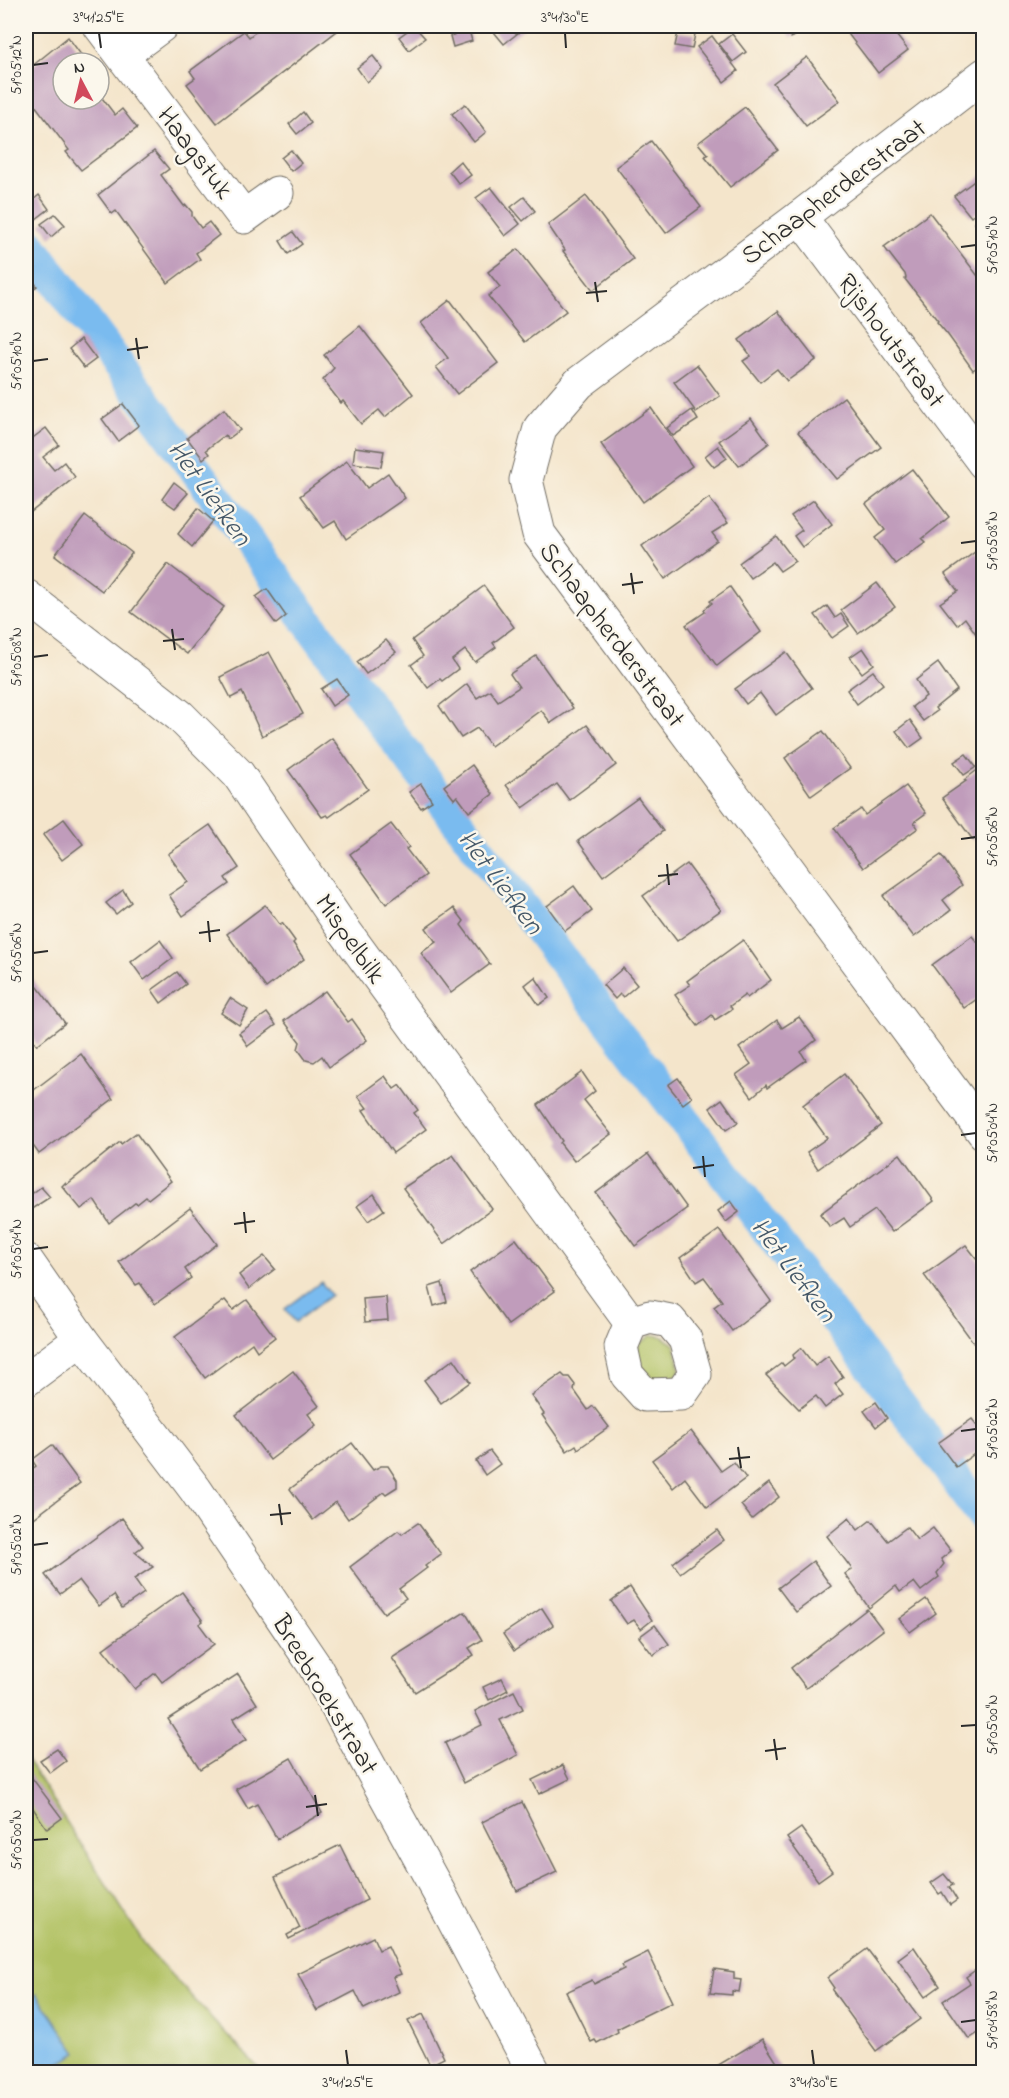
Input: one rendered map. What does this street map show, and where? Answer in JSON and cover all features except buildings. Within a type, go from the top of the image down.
[{"type":"street","name":"Haagstuk","points":[[100,26],[244,217],[277,193]]},
{"type":"street","points":[[123,54],[161,26]]},
{"type":"street","name":"Schaapherderstraat","points":[[984,75],[579,383],[540,428],[526,480],[539,534],[984,1133]]},
{"type":"street","name":"Rijshoutstraat","points":[[800,217],[984,464]]},
{"type":"street","name":"Mispelbilk","points":[[26,596],[180,716],[238,774],[339,923],[631,1323]]},
{"type":"street","name":"Breebroekstraat","points":[[26,1260],[81,1339],[195,1489],[314,1665],[444,1900],[534,2073]]},
{"type":"street","points":[[26,1380],[81,1339]]},
{"type":"green space","points":[[652,1335],[661,1336],[675,1345],[680,1370],[674,1380],[664,1385],[645,1376],[635,1355],[640,1343]]},
{"type":"green space","points":[[27,1760],[149,1951],[262,2072],[26,2072]]},
{"type":"water","points":[[321,1282],[331,1295],[295,1322],[285,1309]]},
{"type":"water","points":[[37,1994],[77,2053],[44,2072],[26,2072],[26,2001]]},
{"type":"waterway","name":"Het Liefken","points":[[26,240],[378,717],[984,1518]]}]
